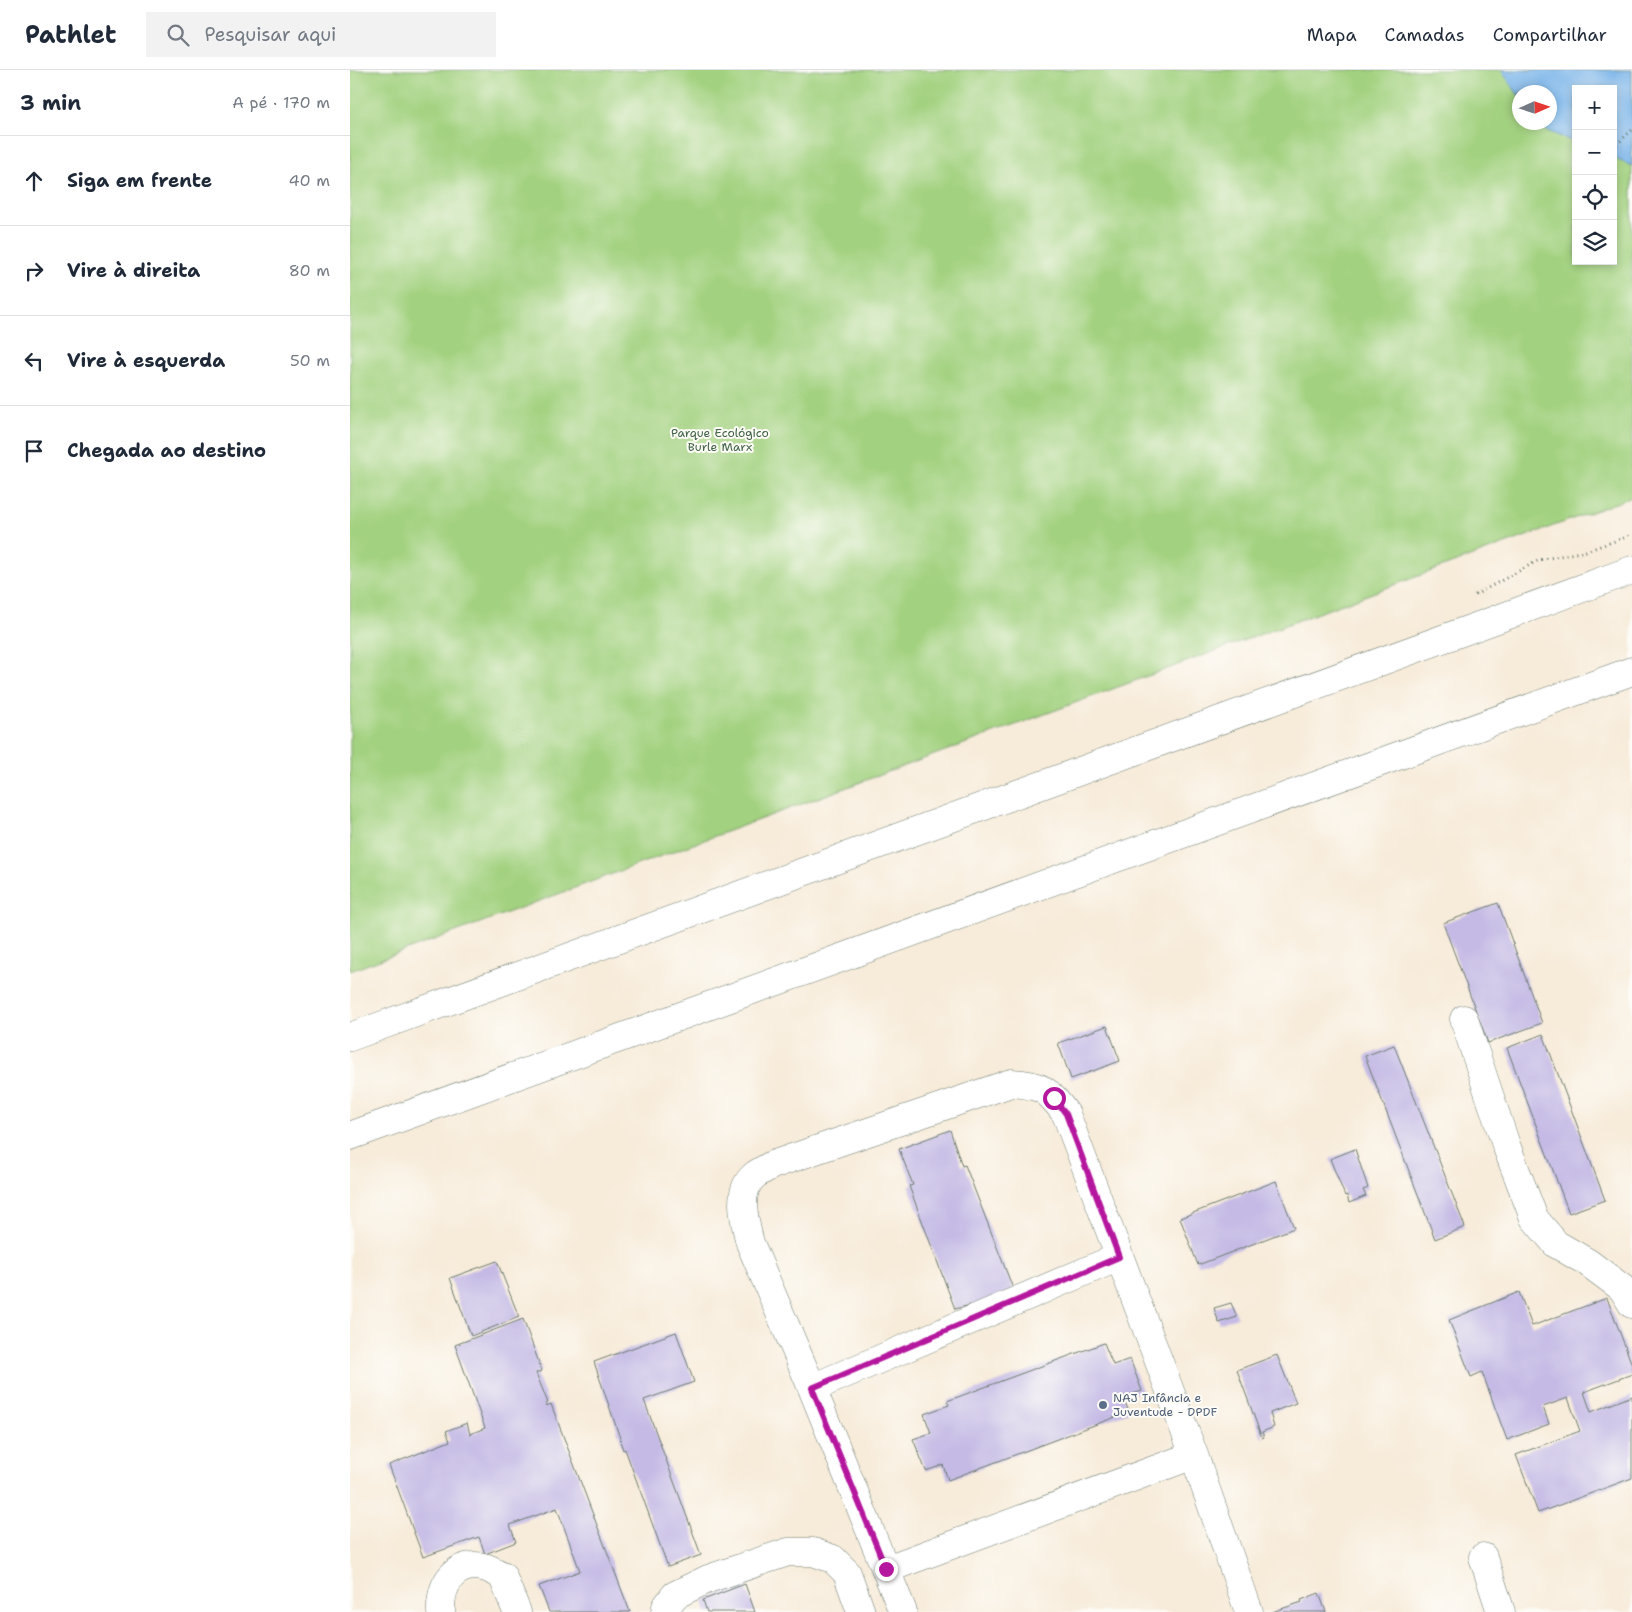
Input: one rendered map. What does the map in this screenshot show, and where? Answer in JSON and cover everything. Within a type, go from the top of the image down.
[{"type":"street","points":[[350,1037],[1143,746],[1632,570]]},
{"type":"street","points":[[350,1136],[1632,671]]},
{"type":"street","points":[[1464,1020],[1506,1145],[1534,1218],[1556,1244],[1587,1262],[1622,1288],[1632,1304]]},
{"type":"street","points":[[903,1612],[812,1388],[750,1243],[744,1222],[743,1202],[746,1185],[755,1175],[772,1165],[1011,1083],[1031,1084],[1042,1088],[1054,1098],[1066,1114],[1194,1455],[1242,1610]]},
{"type":"street","points":[[812,1388],[1119,1257]]},
{"type":"street","points":[[886,1569],[1194,1455]]},
{"type":"street","points":[[666,1612],[666,1607],[675,1595],[708,1579],[788,1552],[813,1552],[833,1559],[847,1573],[862,1612]]},
{"type":"street","points":[[1483,1557],[1501,1612]]},
{"type":"street","points":[[440,1612],[441,1595],[447,1581],[456,1572],[471,1567],[486,1568],[502,1575],[517,1612]]},
{"type":"path","points":[[1617,144],[1632,130]]},
{"type":"green space","name":"Parque Ecológico Burle Marx","points":[[350,70],[1632,70],[1632,497],[350,971]]},
{"type":"water","points":[[1501,70],[1632,70],[1632,166],[1617,160],[1617,85],[1572,85],[1572,141],[1545,130],[1557,130],[1557,85],[1512,86]]},
{"type":"building","points":[[1498,903],[1542,1023],[1488,1043],[1443,923]]},
{"type":"building","points":[[1107,1026],[1120,1061],[1071,1079],[1058,1043]]},
{"type":"building","points":[[1543,1034],[1605,1200],[1569,1213],[1507,1048]]},
{"type":"building","points":[[1394,1045],[1465,1227],[1435,1239],[1365,1056]]},
{"type":"building","points":[[950,1130],[962,1166],[965,1165],[1014,1291],[971,1307],[970,1305],[955,1309],[909,1186],[913,1185],[899,1149]]},
{"type":"building","points":[[1355,1149],[1368,1188],[1363,1190],[1366,1196],[1349,1203],[1330,1159]]},
{"type":"building","points":[[1276,1181],[1294,1228],[1198,1265],[1180,1218]]},
{"type":"building","points":[[497,1261],[519,1317],[471,1336],[450,1278]]},
{"type":"building","points":[[1519,1292],[1532,1326],[1607,1298],[1632,1365],[1632,1374],[1584,1392],[1591,1412],[1632,1396],[1632,1478],[1538,1513],[1516,1455],[1580,1431],[1568,1398],[1543,1407],[1549,1424],[1507,1440],[1482,1372],[1471,1377],[1449,1320]]},
{"type":"building","points":[[1231,1303],[1237,1317],[1219,1323],[1214,1308]]},
{"type":"building","points":[[523,1319],[542,1371],[536,1373],[548,1403],[545,1404],[546,1406],[551,1404],[630,1612],[549,1612],[539,1586],[580,1571],[557,1508],[510,1525],[516,1542],[485,1554],[479,1537],[423,1557],[389,1465],[450,1441],[446,1431],[467,1423],[470,1434],[485,1428],[455,1345]]},
{"type":"building","points":[[676,1332],[694,1382],[644,1400],[701,1555],[668,1567],[625,1449],[623,1450],[594,1362]]},
{"type":"building","points":[[1104,1343],[1113,1365],[1130,1359],[1142,1391],[1123,1397],[1129,1412],[948,1480],[943,1465],[926,1471],[913,1439],[931,1433],[924,1414],[949,1405],[947,1401]]},
{"type":"building","points":[[1277,1355],[1296,1403],[1270,1413],[1274,1427],[1262,1432],[1264,1437],[1262,1438],[1237,1370]]},
{"type":"building","points":[[745,1584],[755,1612],[707,1612],[703,1600]]},
{"type":"building","points":[[1319,1593],[1326,1612],[1272,1612],[1302,1602],[1301,1600]]},
{"type":"place","name":"NAJ Infância e Juventude - DPDF","points":[[1103,1405]]},
{"type":"route","points":[[886,1569],[812,1388],[1119,1257],[1066,1114],[1054,1098]]}]
